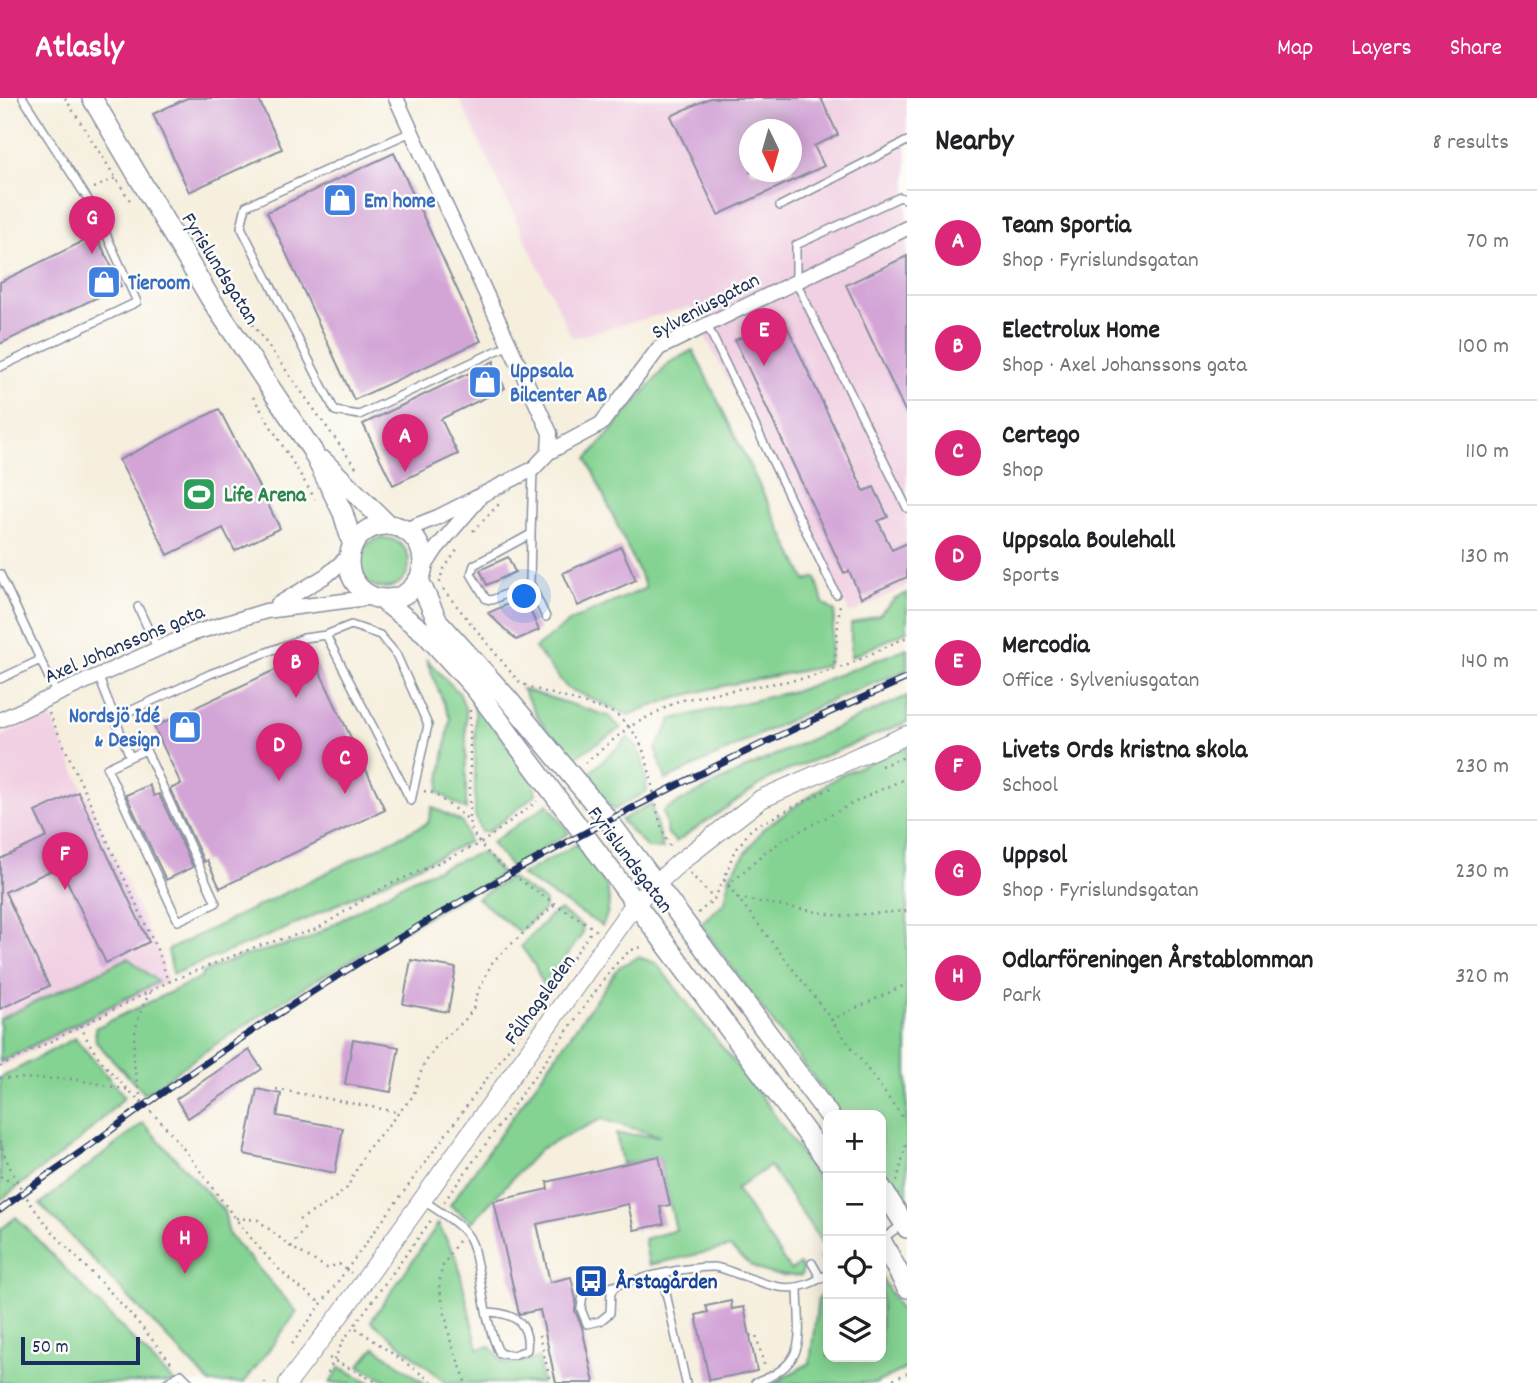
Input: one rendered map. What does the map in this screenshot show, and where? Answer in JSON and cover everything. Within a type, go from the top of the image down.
[{"type":"main road","name":"Fyrislundsgatan","points":[[92,101],[210,298],[312,450],[343,513],[351,550]]},
{"type":"main road","name":"Fyrislundsgatan","points":[[312,450],[397,527]]},
{"type":"main road","points":[[397,527],[414,537],[421,548],[421,575],[403,595],[378,598],[357,585],[352,576],[351,550],[367,530],[397,527]]},
{"type":"main road","name":"Fyrislundsgatan","points":[[421,575],[437,620],[508,699],[656,883],[825,1110]]},
{"type":"main road","name":"Fyrislundsgatan","points":[[378,598],[425,633],[475,688],[823,1155]]},
{"type":"main road","points":[[888,1186],[906,1226]]},
{"type":"main road","points":[[886,1249],[907,1288]]},
{"type":"street","points":[[396,98],[550,433],[549,452]]},
{"type":"street","name":"Sylveniusgatan","points":[[397,527],[438,517],[484,494],[533,469],[549,452],[601,424],[659,348],[907,228]]},
{"type":"street","name":"Sylveniusgatan","points":[[421,575],[455,527],[484,494]]},
{"type":"street","name":"Axel Johanssons gata","points":[[266,611],[327,575],[351,550]]},
{"type":"street","name":"Axel Johanssons gata","points":[[0,720],[191,634],[266,611],[378,598]]},
{"type":"street","name":"Fålhagsleden","points":[[288,1383],[636,902],[680,862],[761,799],[907,735]]},
{"type":"lane","points":[[0,367],[137,302],[96,212],[23,98]]},
{"type":"lane","points":[[411,132],[246,206],[242,227],[335,411],[359,415],[509,345]]},
{"type":"lane","points":[[780,206],[907,141]]},
{"type":"lane","points":[[907,200],[900,197],[796,245],[796,282],[907,508]]},
{"type":"lane","points":[[707,325],[836,594]]},
{"type":"lane","points":[[533,469],[530,583],[546,617]]},
{"type":"lane","points":[[530,583],[492,600],[485,599],[471,574],[474,565],[531,534]]},
{"type":"lane","points":[[0,574],[40,660],[49,696]]},
{"type":"lane","points":[[138,607],[157,648]]},
{"type":"lane","points":[[115,718],[209,674],[304,638],[326,635],[351,625],[380,635],[396,654],[428,725],[411,801],[326,635]]},
{"type":"lane","points":[[0,678],[40,660]]},
{"type":"lane","points":[[98,675],[130,757]]},
{"type":"lane","points":[[146,750],[216,903],[178,921],[107,768],[130,757],[146,750]]},
{"type":"lane","points":[[422,1199],[465,1232],[473,1244],[488,1312],[496,1345],[500,1354],[513,1355],[527,1350],[525,1328],[515,1318],[498,1312],[488,1312]]},
{"type":"lane","points":[[886,1237],[906,1226]]},
{"type":"lane","points":[[812,1263],[823,1274]]},
{"type":"lane","points":[[616,1286],[611,1292],[610,1313],[600,1321],[587,1324],[580,1309],[583,1293],[685,1269],[715,1266],[774,1288],[798,1289],[823,1277]]},
{"type":"lane","points":[[662,1275],[686,1383]]},
{"type":"lane","points":[[755,1383],[782,1371],[797,1349],[800,1332],[798,1289]]},
{"type":"lane","points":[[166,1383],[181,1374],[190,1383]]},
{"type":"path","points":[[84,193],[116,178]]},
{"type":"path","points":[[190,226],[239,305],[358,469]]},
{"type":"path","points":[[506,496],[450,559],[442,572],[440,583],[518,681],[529,687],[609,711],[629,727],[637,738],[646,762],[655,809],[665,839],[680,862],[714,899]]},
{"type":"path","points":[[455,527],[469,535]]},
{"type":"path","points":[[834,670],[840,601],[836,594]]},
{"type":"path","points":[[577,769],[629,727],[678,701],[780,684],[834,670],[907,637]]},
{"type":"path","points":[[49,696],[169,982]]},
{"type":"path","points":[[882,766],[907,755]]},
{"type":"path","points":[[728,886],[765,852],[785,839],[907,778]]},
{"type":"path","points":[[686,923],[714,899],[733,854],[752,828],[844,782]]},
{"type":"path","points":[[414,788],[433,793],[468,819]]},
{"type":"path","points":[[0,1067],[169,982],[257,946],[317,929],[384,887],[480,844],[543,796]]},
{"type":"path","points":[[724,880],[907,1123]]},
{"type":"path","points":[[738,898],[840,916],[907,911]]},
{"type":"path","points":[[299,1220],[347,1188],[366,1152],[413,1096],[424,1066],[437,1045],[464,1021],[473,1009],[479,989],[493,961],[556,903]]},
{"type":"path","points":[[556,982],[593,929]]},
{"type":"path","points":[[328,1373],[336,1361],[343,1341],[613,967],[626,953],[639,947],[652,950],[663,941]]},
{"type":"path","points":[[831,1020],[907,984]]},
{"type":"path","points":[[143,1105],[134,1073],[132,1045],[137,1020],[151,990]]},
{"type":"path","points":[[292,1344],[526,1024]]},
{"type":"path","points":[[80,1026],[98,1055],[169,1131],[255,1243],[289,1279],[318,1301]]},
{"type":"path","points":[[0,1078],[73,1079],[128,1090]]},
{"type":"path","points":[[276,1089],[398,1112]]},
{"type":"path","points":[[888,1186],[907,1140]]},
{"type":"path","points":[[0,1141],[7,1164],[22,1193],[72,1255],[130,1313],[181,1374]]},
{"type":"path","points":[[0,1176],[18,1186]]},
{"type":"path","points":[[236,1218],[258,1220],[291,1247],[327,1268],[340,1264],[379,1293]]},
{"type":"path","points":[[291,1247],[306,1226]]},
{"type":"path","points":[[465,1232],[451,1249],[442,1267],[439,1285],[451,1343],[465,1383]]},
{"type":"path","points":[[356,1328],[434,1383]]},
{"type":"path","points":[[538,1331],[551,1383]]},
{"type":"path","points":[[750,1335],[756,1335],[768,1378]]},
{"type":"path","points":[[314,1350],[379,1383]]},
{"type":"path","points":[[887,1383],[907,1373]]},
{"type":"shaded area","points":[[459,98],[907,98],[907,586],[850,614],[690,307],[572,338]]},
{"type":"shaded area","points":[[49,714],[160,956],[168,982],[0,1067],[0,737]]},
{"type":"green space","points":[[693,350],[806,581],[816,577],[823,603],[835,612],[829,660],[826,666],[700,691],[629,715],[567,688],[535,648],[572,620],[646,588],[587,459],[669,363]]},
{"type":"green space","points":[[384,538],[402,545],[409,563],[402,581],[384,588],[366,581],[359,563],[366,545]]},
{"type":"green space","points":[[907,593],[907,631],[851,657],[851,624],[879,615],[895,599]]},
{"type":"green space","points":[[907,648],[907,670],[825,703],[666,780],[656,749],[672,719],[799,690]]},
{"type":"green space","points":[[426,659],[460,694],[466,711],[466,810],[438,792],[450,719]]},
{"type":"green space","points":[[522,689],[608,716],[621,728],[572,759],[542,724]]},
{"type":"green space","points":[[468,690],[533,780],[536,794],[488,832],[481,832],[475,815],[475,711]]},
{"type":"green space","points":[[907,696],[907,722],[770,778],[676,842],[668,834],[663,812],[666,809],[744,769]]},
{"type":"green space","points":[[628,738],[641,755],[647,791],[613,810],[586,776]]},
{"type":"green space","points":[[907,746],[907,1209],[886,1178],[886,1110],[837,1110],[700,924],[725,902],[730,875],[763,829],[840,775]]},
{"type":"green space","points":[[548,804],[569,833],[511,867],[491,843]]},
{"type":"green space","points":[[651,804],[663,849],[647,848],[621,820]]},
{"type":"green space","points":[[432,807],[462,822],[469,842],[285,929],[173,974],[168,950],[428,823]]},
{"type":"green space","points":[[577,844],[599,873],[608,892],[609,902],[602,926],[521,875]]},
{"type":"green space","points":[[479,853],[485,855],[502,874],[309,984],[145,1094],[96,1042],[95,1028],[202,977],[202,973],[240,957],[306,940],[412,879]]},
{"type":"green space","points":[[510,878],[545,901],[545,909],[519,932],[477,898]]},
{"type":"green space","points":[[560,910],[582,926],[583,933],[544,988],[535,966],[521,946],[550,916]]},
{"type":"green space","points":[[638,957],[656,963],[767,1104],[823,1187],[823,1245],[770,1166],[736,1189],[790,1270],[800,1264],[803,1269],[801,1276],[762,1271],[746,1262],[730,1247],[649,1265],[644,1239],[676,1230],[659,1157],[622,1164],[616,1134],[660,1136],[601,1119],[540,1149],[472,1222],[450,1205],[619,967]]},
{"type":"green space","points":[[128,958],[158,982],[0,1062],[0,1019]]},
{"type":"green space","points":[[75,1038],[125,1097],[79,1141],[0,1200],[0,1078]]},
{"type":"green space","points":[[143,1123],[224,1211],[229,1235],[297,1312],[244,1383],[210,1383],[40,1204]]},
{"type":"green space","points":[[16,1217],[175,1383],[0,1383],[0,1230]]},
{"type":"green space","points":[[438,1224],[457,1259],[478,1349],[490,1346],[505,1364],[539,1359],[542,1383],[447,1383],[371,1321]]},
{"type":"green space","points":[[886,1285],[907,1321],[907,1368],[876,1383],[773,1383],[810,1363],[818,1298],[823,1294],[823,1362],[886,1362]]},
{"type":"green space","points":[[375,1347],[424,1383],[392,1383],[359,1366]]},
{"type":"green space","points":[[340,1367],[371,1383],[330,1383]]},
{"type":"building","points":[[187,98],[258,98],[282,149],[189,192],[153,114]]},
{"type":"building","points":[[710,98],[821,98],[838,135],[814,146],[824,166],[802,176],[802,119],[739,119],[739,182],[789,182],[718,215],[671,116]]},
{"type":"building","points":[[394,153],[481,341],[354,400],[267,212]]},
{"type":"building","points":[[96,235],[121,286],[0,344],[0,282]]},
{"type":"building","points":[[907,256],[907,415],[846,285]]},
{"type":"building","points":[[783,318],[864,491],[874,487],[888,517],[878,521],[892,550],[907,543],[907,577],[861,598],[849,571],[844,573],[735,340]]},
{"type":"building","points":[[494,361],[505,388],[441,419],[458,454],[393,485],[363,424]]},
{"type":"building","name":"Life Arena","points":[[219,409],[280,528],[235,551],[223,528],[168,555],[119,460]]},
{"type":"building","points":[[621,547],[636,580],[578,606],[563,573]]},
{"type":"building","points":[[508,557],[515,572],[487,585],[480,570]]},
{"type":"building","points":[[524,597],[539,630],[516,640],[488,613]]},
{"type":"building","points":[[311,653],[385,810],[220,888],[207,860],[204,862],[170,789],[181,784],[154,727]]},
{"type":"building","points":[[149,785],[154,796],[159,794],[193,867],[166,880],[126,795]]},
{"type":"building","points":[[78,792],[149,942],[106,963],[60,866],[5,892],[49,986],[0,1009],[0,859],[47,837],[35,812]]},
{"type":"building","points":[[411,960],[456,968],[448,1012],[403,1004]]},
{"type":"building","points":[[353,1039],[399,1047],[391,1092],[345,1084]]},
{"type":"building","points":[[249,1050],[262,1069],[188,1118],[176,1099]]},
{"type":"building","points":[[257,1089],[281,1094],[277,1116],[343,1128],[335,1173],[244,1154]]},
{"type":"building","points":[[659,1156],[670,1205],[660,1207],[664,1224],[634,1230],[628,1204],[537,1224],[550,1282],[571,1277],[576,1300],[575,1311],[582,1327],[594,1383],[556,1383],[540,1310],[519,1314],[494,1201],[548,1189],[547,1182]]},
{"type":"building","points":[[731,1301],[732,1309],[744,1307],[757,1371],[709,1380],[696,1315],[708,1312],[706,1306]]},
{"type":"railway","points":[[0,1210],[193,1071],[388,944],[592,829],[801,725],[907,678]]},
{"type":"place","name":"Em home","points":[[340,200]]},
{"type":"place","name":"Uppsol","points":[[92,254]]},
{"type":"place","name":"Tieroom","points":[[104,282]]},
{"type":"place","name":"Mercodia","points":[[764,366]]},
{"type":"place","name":"Uppsala Bilcenter AB","points":[[485,382]]},
{"type":"place","name":"Team Sportia","points":[[405,472]]},
{"type":"place","name":"Life Arena","points":[[199,494]]},
{"type":"place","name":"Electrolux Home","points":[[296,698]]},
{"type":"place","name":"Nordsjö Idé & Design","points":[[185,727]]},
{"type":"place","name":"Uppsala Boulehall","points":[[279,781]]},
{"type":"place","name":"Certego","points":[[345,794]]},
{"type":"place","name":"Livets Ords kristna skola","points":[[65,890]]},
{"type":"place","name":"Odlarföreningen Årstablomman","points":[[185,1274]]},
{"type":"place","name":"Årstagården","points":[[591,1281]]}]
